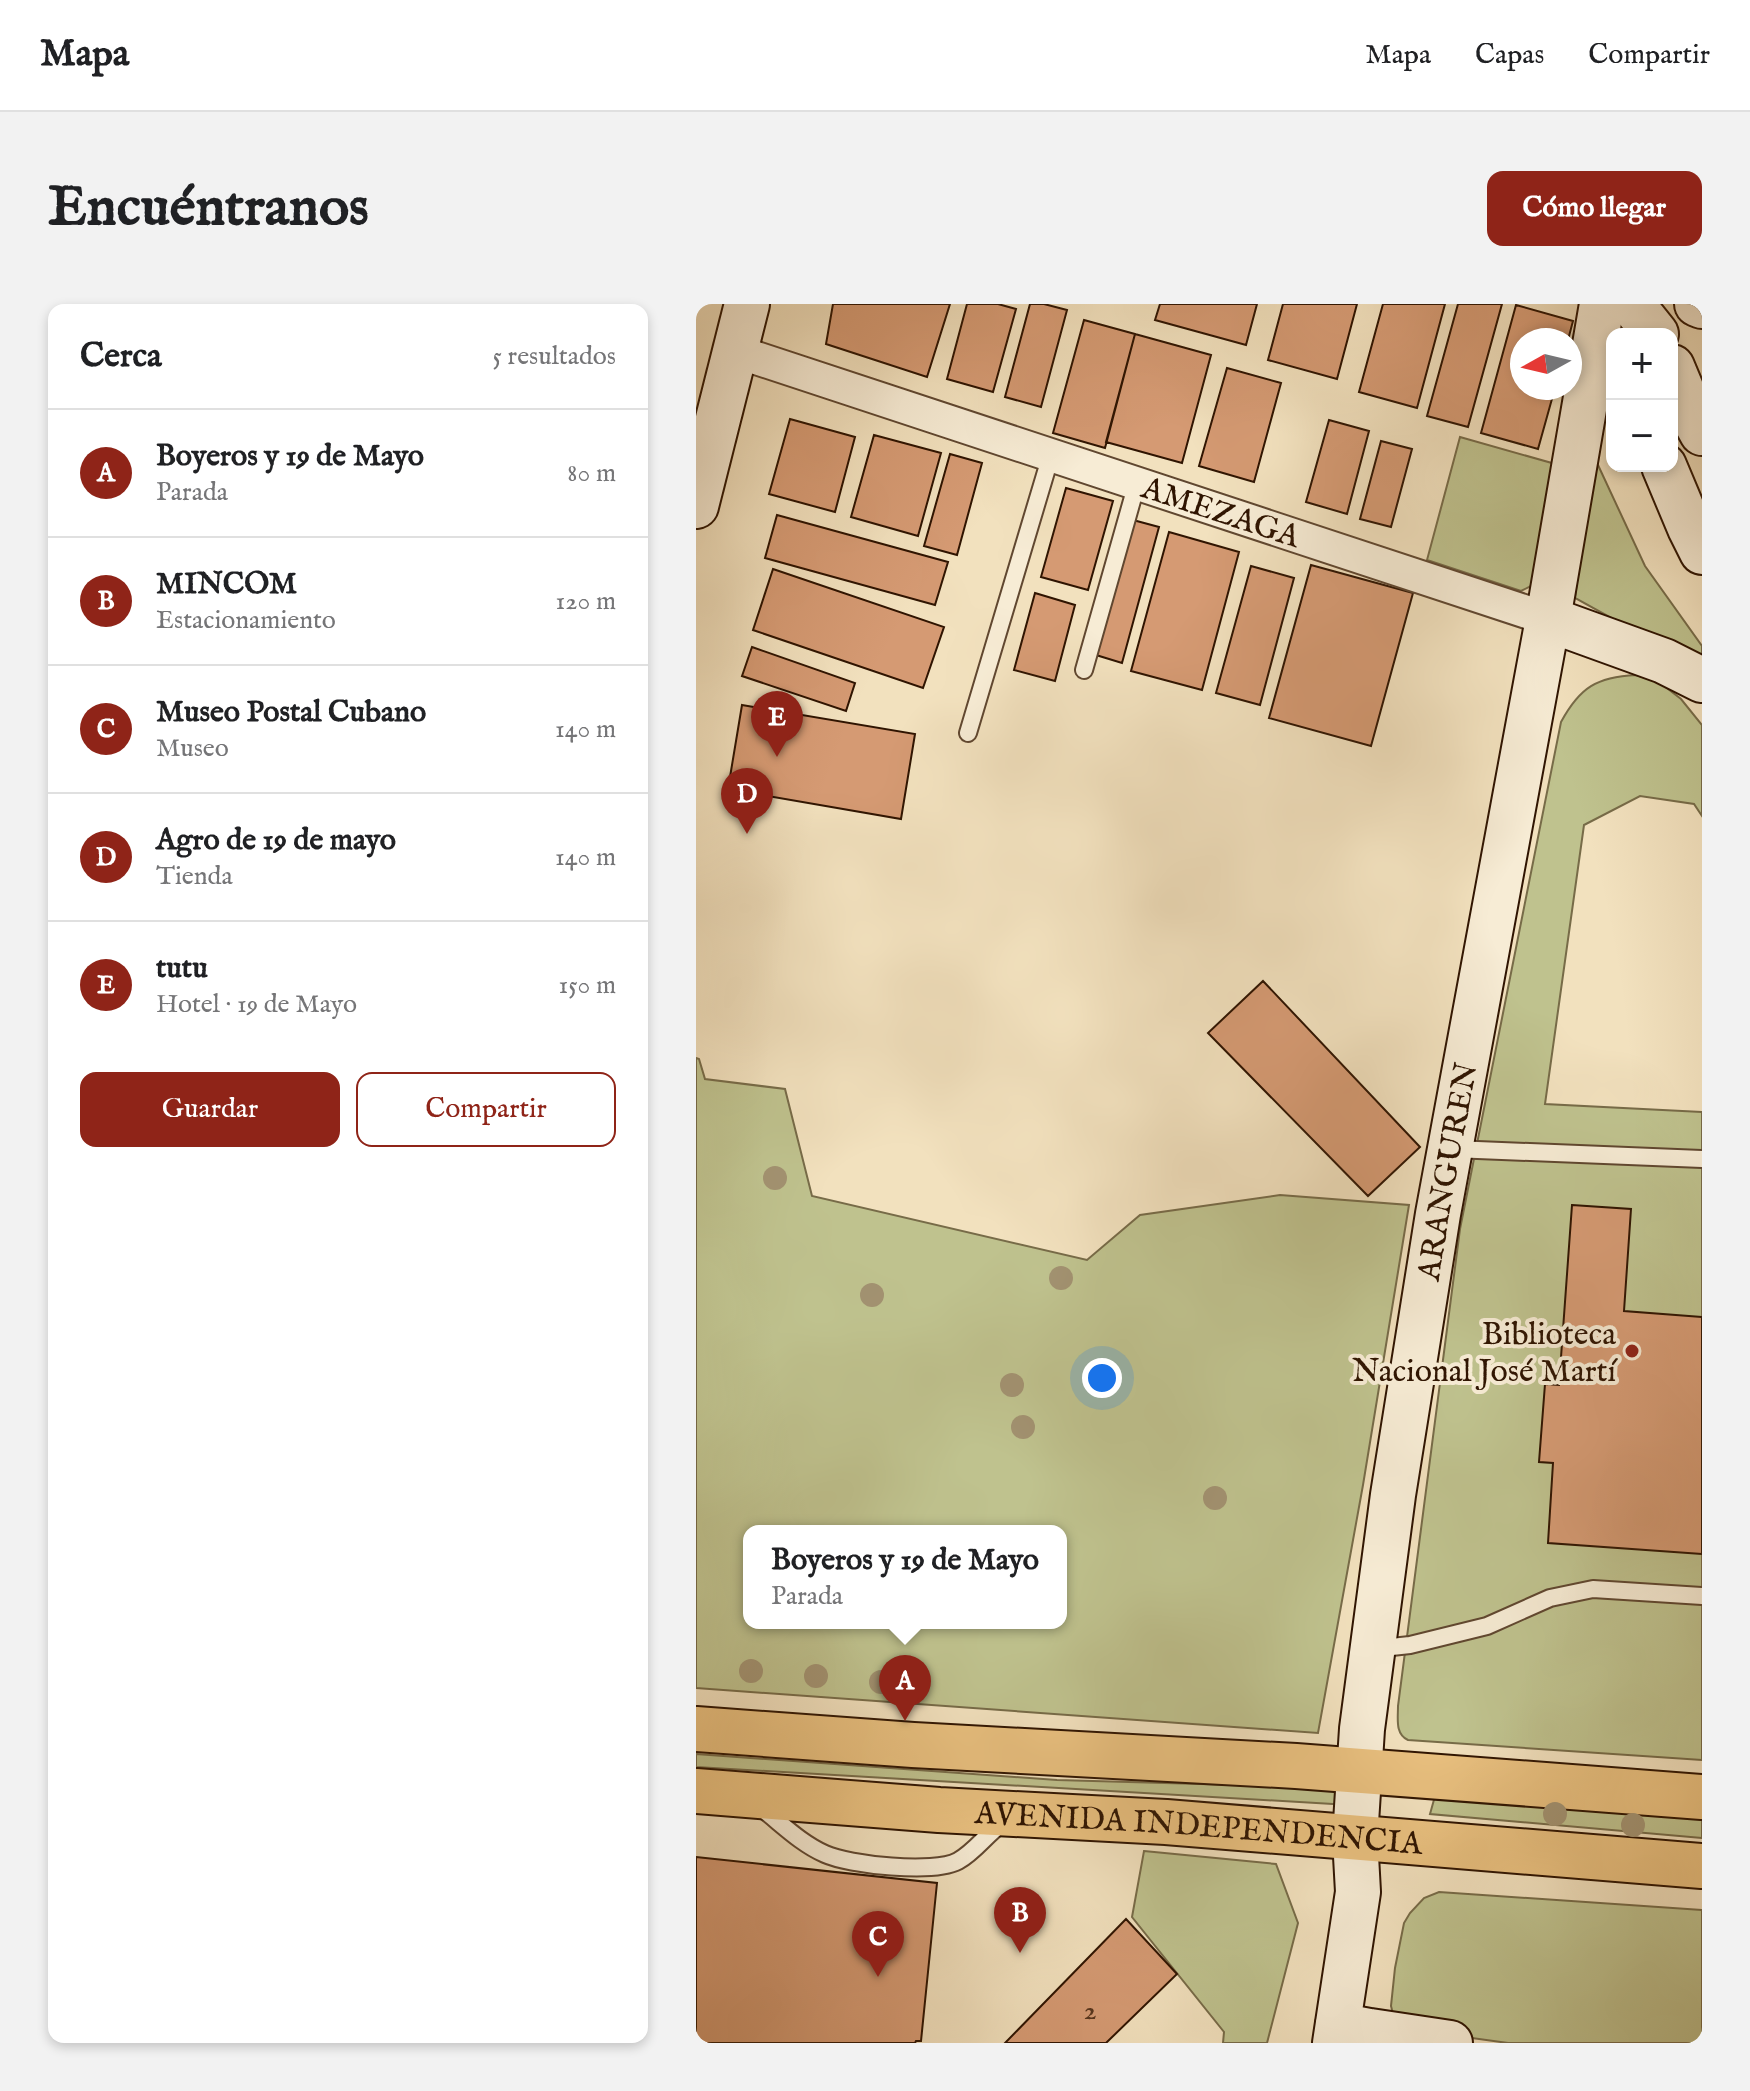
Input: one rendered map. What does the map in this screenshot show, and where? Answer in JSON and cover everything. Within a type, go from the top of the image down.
[{"type":"main road","name":"AVENIDA INDEPENDENCIA","points":[[696,1729],[1360,1771],[1702,1797]]},
{"type":"main road","name":"AVENIDA INDEPENDENCIA","points":[[715,1793],[1166,1822],[1702,1866]]},
{"type":"street","points":[[696,506],[747,304]]},
{"type":"street","name":"ARANGUREN","points":[[1336,2034],[1358,1892],[1355,1838],[1362,1729],[1396,1480],[1438,1214],[1548,619],[1602,304]]},
{"type":"street","points":[[1615,304],[1621,328]]},
{"type":"street","points":[[1632,304],[1651,328]]},
{"type":"street","name":"AMEZAGA","points":[[735,351],[1548,619],[1664,661],[1702,680]]},
{"type":"street","points":[[1678,381],[1702,433]]},
{"type":"street","points":[[1667,472],[1702,552]]},
{"type":"street","points":[[1336,2034],[1450,2043]]},
{"type":"lane","points":[[968,733],[1051,455]]},
{"type":"lane","points":[[1084,670],[1137,483]]},
{"type":"lane","points":[[1451,1148],[1702,1159]]},
{"type":"lane","points":[[1371,1649],[1410,1645],[1487,1626],[1550,1598],[1593,1589],[1702,1596]]},
{"type":"lane","points":[[715,1793],[759,1806],[803,1842],[826,1854],[870,1864],[930,1867],[955,1863],[1015,1814]]},
{"type":"green space","points":[[1460,437],[1566,467],[1537,583],[1521,591],[1427,560]]},
{"type":"green space","points":[[1598,465],[1645,566],[1702,646],[1702,668],[1575,598],[1591,467]]},
{"type":"green space","points":[[1636,675],[1659,682],[1681,699],[1702,725],[1702,816],[1694,804],[1640,796],[1584,825],[1545,1104],[1702,1112],[1702,1760],[1408,1740],[1399,1730],[1398,1706],[1460,1229],[1561,722],[1575,700],[1591,686],[1610,678]]},
{"type":"green space","points":[[696,1058],[705,1079],[785,1089],[812,1196],[1087,1260],[1140,1215],[1280,1195],[1409,1205],[1318,1733],[696,1688]]},
{"type":"green space","points":[[696,1754],[1057,1780],[1341,1788],[1338,1804],[1333,1804],[696,1767]]},
{"type":"green space","points":[[1435,1796],[1702,1816],[1702,1838],[1430,1814]]},
{"type":"green space","points":[[1144,1851],[1276,1864],[1298,1923],[1267,2043],[1223,2043],[1224,2032],[1132,1917]]},
{"type":"green space","points":[[1439,1892],[1702,1910],[1702,2043],[1508,2043],[1414,2030],[1393,2014],[1395,1968],[1404,1923],[1424,1898]]},
{"type":"building","points":[[833,304],[950,304],[927,377],[826,344]]},
{"type":"building","points":[[967,304],[998,304],[1016,309],[993,392],[947,379]]},
{"type":"building","points":[[1030,304],[1067,310],[1041,407],[1005,397]]},
{"type":"building","points":[[1160,304],[1257,304],[1246,345],[1155,320]]},
{"type":"building","points":[[1283,304],[1357,304],[1337,379],[1268,360]]},
{"type":"building","points":[[1383,304],[1445,304],[1417,408],[1359,392]]},
{"type":"building","points":[[1458,304],[1502,304],[1468,427],[1427,416]]},
{"type":"building","points":[[1516,305],[1573,321],[1571,328],[1510,328],[1510,400],[1552,400],[1538,449],[1481,433]]},
{"type":"building","points":[[1084,320],[1135,334],[1105,448],[1053,433]]},
{"type":"building","points":[[1135,334],[1211,355],[1182,463],[1106,442]]},
{"type":"building","points":[[1227,368],[1281,383],[1254,482],[1199,466]]},
{"type":"building","points":[[790,419],[855,437],[835,512],[769,494]]},
{"type":"building","points":[[1329,420],[1369,431],[1347,514],[1306,502]]},
{"type":"building","points":[[874,435],[941,453],[918,536],[851,517]]},
{"type":"building","points":[[1381,441],[1412,449],[1391,527],[1360,519]]},
{"type":"building","points":[[950,454],[982,463],[957,555],[924,546]]},
{"type":"building","points":[[1066,488],[1113,501],[1088,590],[1041,577]]},
{"type":"building","points":[[777,515],[948,562],[935,605],[765,558]]},
{"type":"building","points":[[1133,520],[1159,527],[1122,663],[1096,655]]},
{"type":"building","points":[[1169,532],[1239,552],[1202,690],[1131,671]]},
{"type":"building","points":[[1311,565],[1413,593],[1371,746],[1269,718]]},
{"type":"building","points":[[1251,566],[1294,578],[1260,705],[1216,693]]},
{"type":"building","points":[[773,569],[944,627],[923,688],[753,630]]},
{"type":"building","points":[[1035,593],[1075,605],[1055,681],[1014,670]]},
{"type":"building","points":[[752,647],[855,683],[846,711],[742,676]]},
{"type":"building","points":[[742,705],[915,734],[901,819],[728,789]]},
{"type":"building","points":[[1263,981],[1420,1147],[1368,1196],[1208,1033]]},
{"type":"building","name":"Biblioteca Nacional José Martí","points":[[1572,1205],[1631,1209],[1624,1311],[1702,1317],[1702,1554],[1548,1543],[1553,1463],[1539,1462],[1545,1384],[1559,1385]]},
{"type":"building","points":[[696,1857],[937,1883],[921,2041],[696,2043]]},
{"type":"building","points":[[1126,1919],[1177,1974],[1106,2043],[1005,2043]]},
{"type":"place","name":"tutu","points":[[777,757]]},
{"type":"place","name":"Agro de 19 de mayo","points":[[747,834]]},
{"type":"place","name":"Biblioteca Nacional José Martí","points":[[1632,1351]]},
{"type":"place","name":"Boyeros y 19 de Mayo","points":[[905,1721]]},
{"type":"place","name":"MINCOM","points":[[1020,1953]]},
{"type":"place","name":"Museo Postal Cubano","points":[[878,1977]]}]
